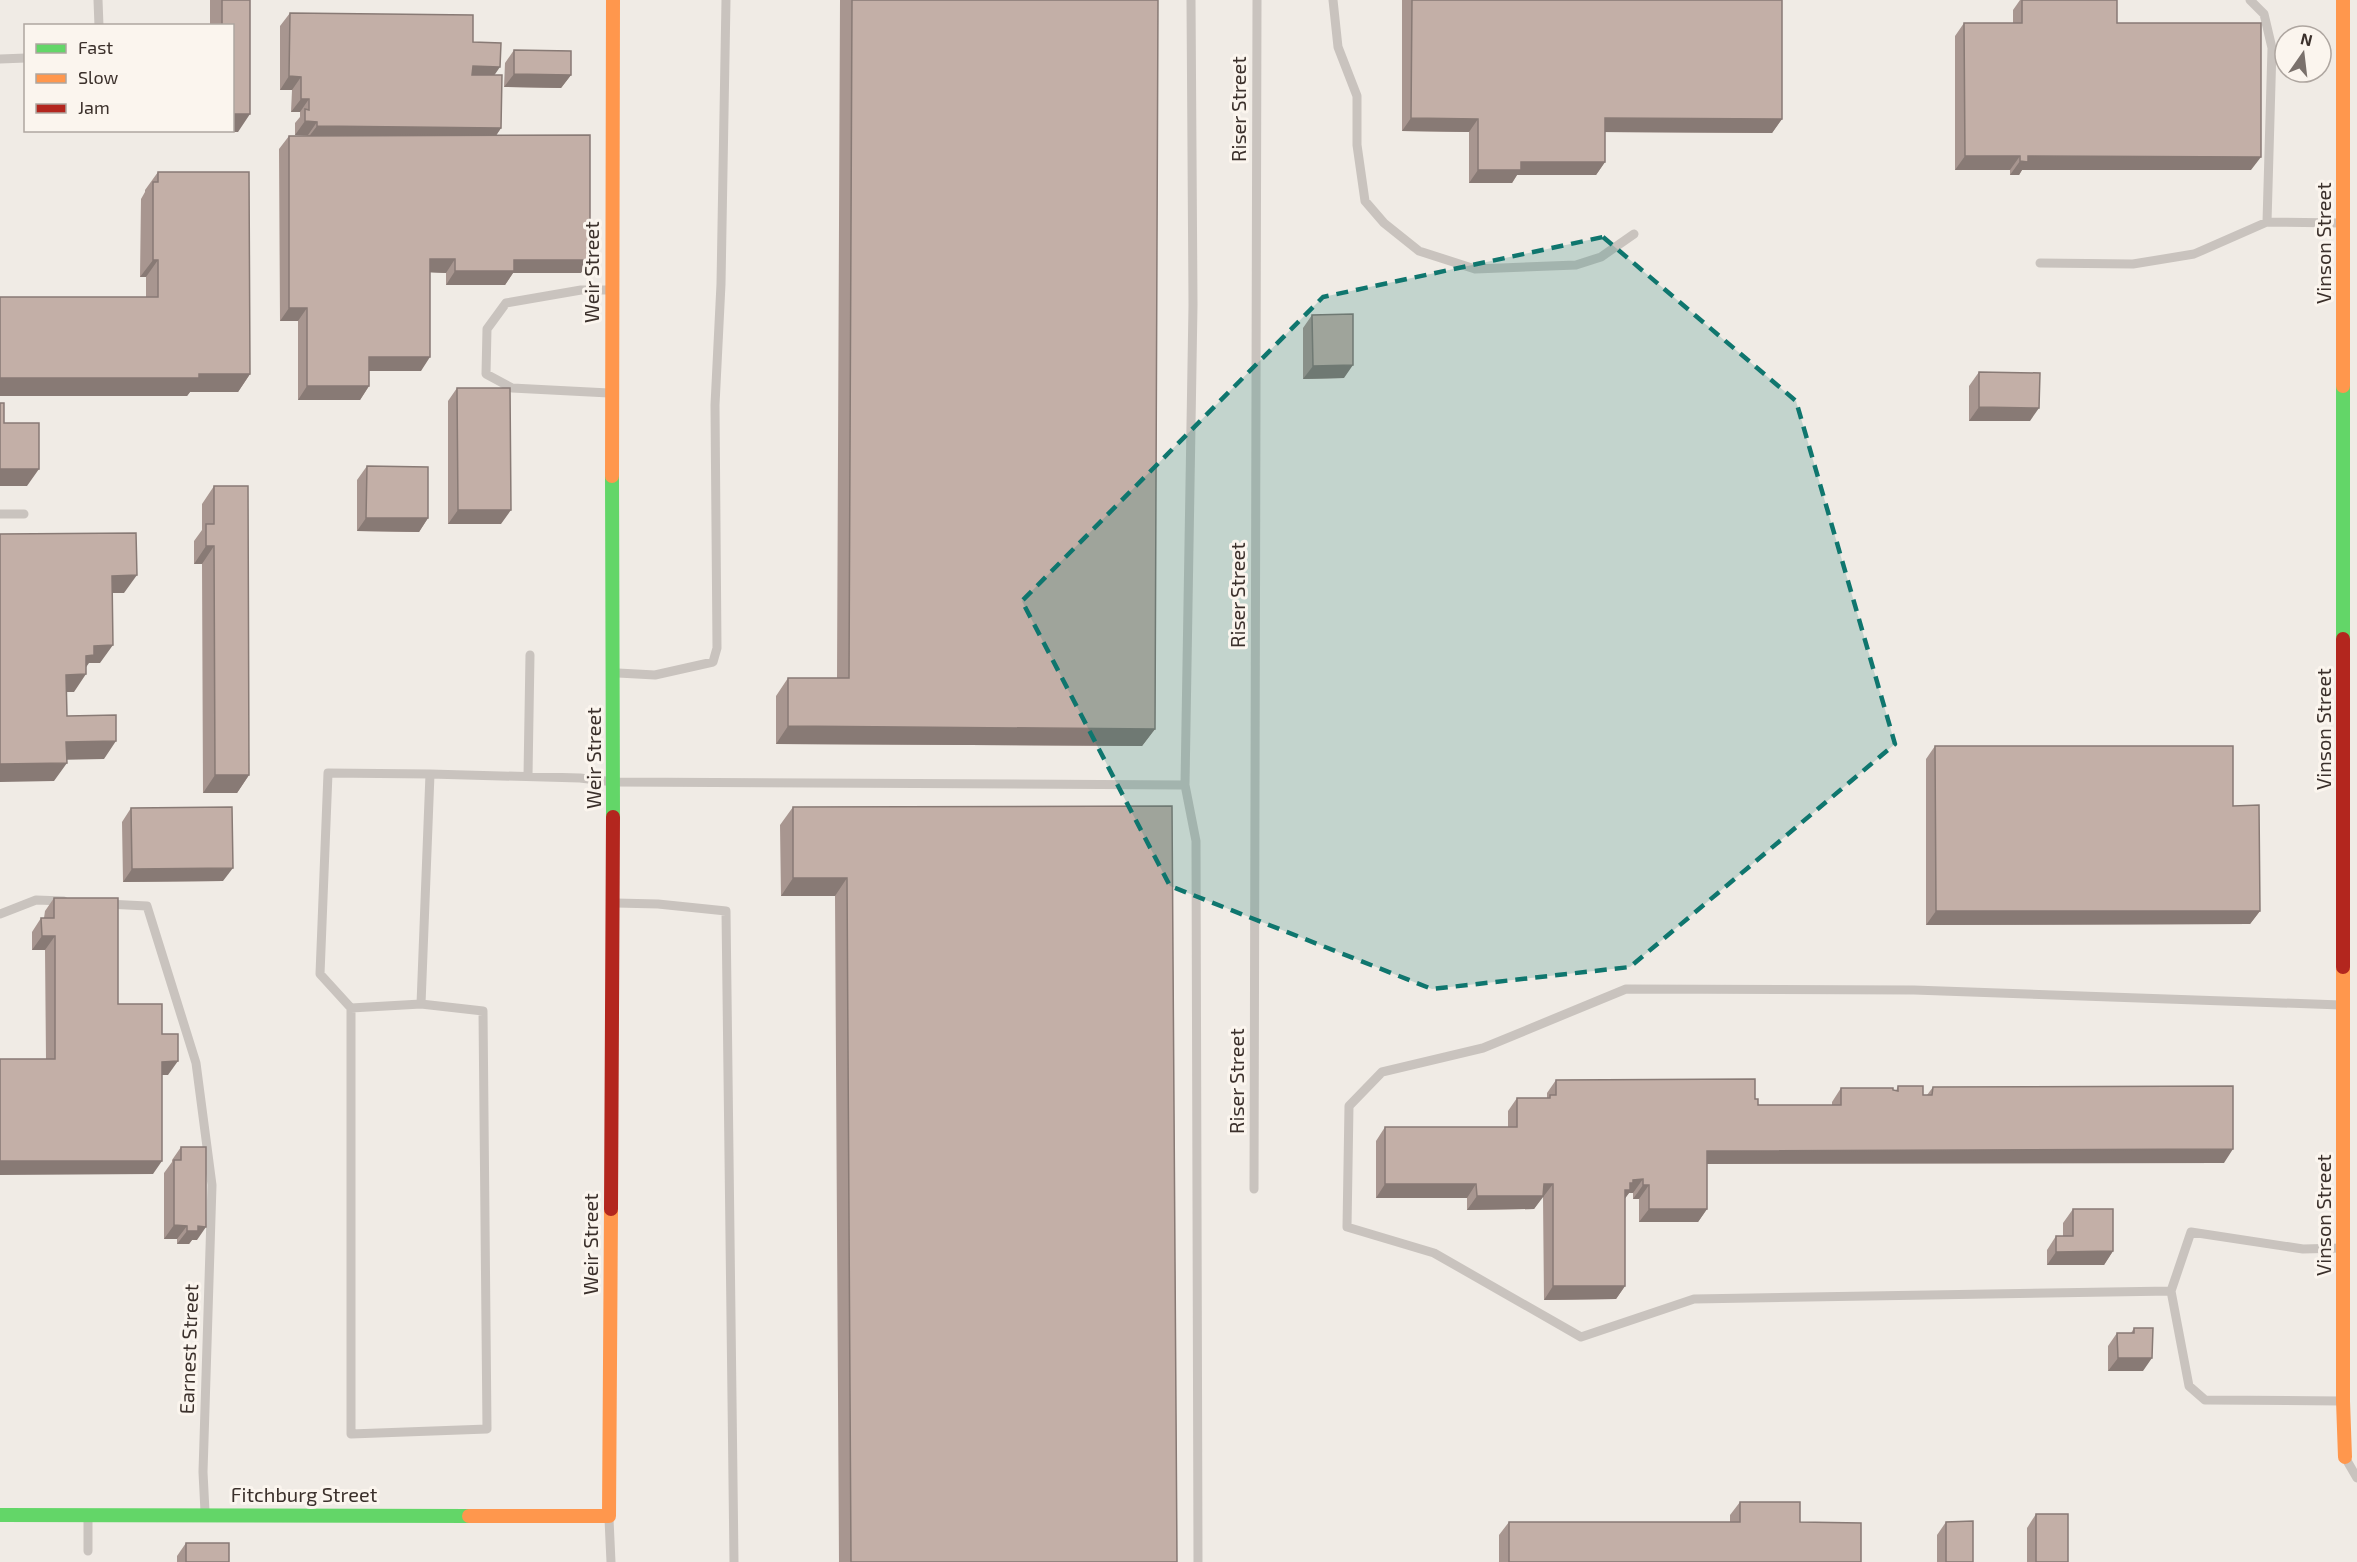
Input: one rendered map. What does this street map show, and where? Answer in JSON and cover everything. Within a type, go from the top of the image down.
[{"type":"street","name":"Weir Street","points":[[609,1516],[614,782],[611,393],[613,0]]},
{"type":"street","name":"Vinson Street","points":[[2343,0],[2347,815],[2347,908],[2343,1005],[2347,1209],[2343,1248],[2345,1457]]},
{"type":"street","name":"Fitchburg Street","points":[[0,1515],[609,1516]]},
{"type":"lane","points":[[98,0],[99,24]]},
{"type":"lane","points":[[614,673],[656,675],[713,662],[717,648],[715,405],[721,284],[726,0]]},
{"type":"lane","points":[[1191,0],[1193,305],[1185,785],[1196,841],[1198,1562]]},
{"type":"lane","name":"Riser Street","points":[[1254,1189],[1257,0]]},
{"type":"lane","points":[[1332,0],[1338,47],[1357,96],[1358,145],[1365,201],[1384,223],[1419,250],[1475,269],[1576,265],[1601,257],[1634,234]]},
{"type":"lane","points":[[2250,0],[2264,14],[2272,48],[2267,222]]},
{"type":"lane","points":[[0,59],[24,58]]},
{"type":"lane","points":[[2040,263],[2133,264],[2194,254],[2267,222],[2344,223]]},
{"type":"lane","points":[[611,393],[512,388],[486,374],[487,329],[506,303],[581,290],[612,290]]},
{"type":"lane","points":[[0,514],[24,514]]},
{"type":"lane","points":[[528,777],[530,655]]},
{"type":"lane","points":[[351,1008],[421,1004],[483,1011],[488,1429],[351,1434],[351,1008],[320,974],[328,773],[580,778],[614,782],[1185,785]]},
{"type":"lane","points":[[421,1004],[430,774]]},
{"type":"lane","points":[[0,914],[36,900],[69,901]]},
{"type":"lane","name":"Earnest Street","points":[[92,903],[147,906],[196,1062],[212,1185],[203,1472],[205,1515]]},
{"type":"lane","points":[[613,903],[658,904],[726,911],[734,1562]]},
{"type":"lane","points":[[2171,1292],[1694,1299],[1581,1337],[1434,1253],[1347,1227],[1349,1106],[1382,1072],[1483,1048],[1626,989],[1914,990],[2343,1005]]},
{"type":"lane","points":[[2343,1248],[2303,1249],[2192,1232],[2171,1292],[2189,1386],[2205,1400],[2343,1401]]},
{"type":"lane","points":[[2345,1457],[2357,1478]]},
{"type":"lane","points":[[88,1515],[88,1551]]},
{"type":"lane","points":[[609,1516],[610,1562]]},
{"type":"highlighted area","points":[[1603,237],[1796,401],[1895,744],[1630,967],[1432,989],[1170,886],[1022,601],[1323,297]]},
{"type":"building","points":[[222,0],[250,0],[250,114],[234,114],[234,24],[222,24]]},
{"type":"building","points":[[852,0],[1158,0],[1155,729],[788,726],[788,678],[849,678]]},
{"type":"building","points":[[1412,0],[1782,0],[1782,119],[1605,118],[1605,162],[1521,162],[1521,170],[1478,170],[1478,119],[1411,118]]},
{"type":"building","points":[[2022,0],[2117,0],[2117,23],[2261,23],[2261,157],[2028,156],[2028,162],[2020,161],[2020,156],[1965,156],[1964,23],[2022,23]]},
{"type":"building","points":[[290,13],[473,15],[473,42],[501,43],[500,67],[473,66],[472,75],[502,75],[501,128],[317,126],[317,122],[305,121],[305,109],[309,110],[309,99],[301,99],[301,77],[289,76]]},
{"type":"building","points":[[514,50],[571,51],[571,75],[514,74]]},
{"type":"building","points":[[590,135],[590,260],[514,260],[514,271],[455,271],[455,259],[430,259],[430,357],[369,357],[369,386],[307,386],[307,308],[289,308],[289,136]]},
{"type":"building","points":[[158,172],[249,172],[250,374],[199,374],[199,378],[0,378],[0,297],[158,297],[158,260],[153,260],[153,182],[158,182]]},
{"type":"building","points":[[1353,314],[1353,365],[1313,366],[1312,315]]},
{"type":"building","points":[[1979,372],[2040,373],[2039,408],[1979,407]]},
{"type":"building","points":[[457,388],[510,388],[511,510],[458,510]]},
{"type":"building","points":[[0,403],[4,403],[4,423],[39,423],[39,469],[0,469]]},
{"type":"building","points":[[367,466],[428,467],[428,518],[366,518]]},
{"type":"building","points":[[214,486],[248,486],[249,775],[215,775],[214,546],[206,546],[206,524],[214,524]]},
{"type":"building","points":[[136,533],[137,575],[112,576],[113,645],[94,646],[94,655],[86,656],[86,674],[66,675],[67,716],[116,715],[116,741],[66,742],[67,763],[0,764],[0,534]]},
{"type":"building","points":[[1935,746],[2233,746],[2233,806],[2259,805],[2260,911],[1936,911]]},
{"type":"building","points":[[1172,806],[1177,1562],[851,1562],[847,878],[793,878],[793,807]]},
{"type":"building","points":[[232,807],[233,868],[132,869],[131,808]]},
{"type":"building","points":[[54,898],[118,898],[118,1004],[162,1004],[162,1034],[178,1034],[178,1061],[162,1062],[162,1161],[0,1161],[0,1059],[55,1059],[55,936],[42,936],[41,918],[54,918]]},
{"type":"building","points":[[1755,1079],[1755,1099],[1758,1099],[1758,1105],[1841,1105],[1841,1088],[1893,1088],[1898,1091],[1898,1086],[1923,1086],[1923,1095],[1932,1095],[1933,1087],[2233,1086],[2233,1149],[1707,1151],[1707,1209],[1649,1209],[1649,1185],[1643,1185],[1643,1179],[1633,1180],[1633,1183],[1630,1183],[1630,1190],[1625,1190],[1625,1286],[1553,1286],[1553,1184],[1544,1184],[1543,1196],[1477,1196],[1476,1184],[1385,1184],[1385,1127],[1517,1127],[1517,1098],[1550,1098],[1550,1095],[1556,1095],[1556,1080]]},
{"type":"building","points":[[181,1147],[206,1147],[206,1227],[198,1226],[198,1231],[187,1231],[187,1226],[174,1225],[174,1160],[181,1160]]},
{"type":"building","points":[[2073,1209],[2113,1209],[2113,1251],[2056,1252],[2056,1236],[2073,1236]]},
{"type":"building","points":[[2134,1328],[2153,1328],[2152,1358],[2118,1358],[2117,1333],[2134,1333]]},
{"type":"building","points":[[1740,1502],[1800,1502],[1800,1522],[1861,1523],[1861,1562],[1509,1562],[1509,1522],[1740,1522]]},
{"type":"building","points":[[2036,1514],[2068,1514],[2068,1562],[2036,1562]]},
{"type":"building","points":[[1973,1521],[1973,1562],[1946,1562],[1946,1522]]},
{"type":"building","points":[[186,1543],[229,1543],[229,1562],[186,1562]]},
{"type":"traffic: fast","points":[[2343,386],[2343,639]]},
{"type":"traffic: fast","points":[[612,476],[613,817]]},
{"type":"traffic: fast","points":[[0,1515],[469,1516]]},
{"type":"traffic: slow","points":[[612,476],[613,0]]},
{"type":"traffic: slow","points":[[2343,0],[2343,386]]},
{"type":"traffic: slow","points":[[2343,967],[2345,1457]]},
{"type":"traffic: slow","points":[[469,1516],[609,1516],[611,1209]]},
{"type":"traffic: jam","points":[[2343,639],[2343,967]]},
{"type":"traffic: jam","points":[[611,1209],[613,817]]}]
